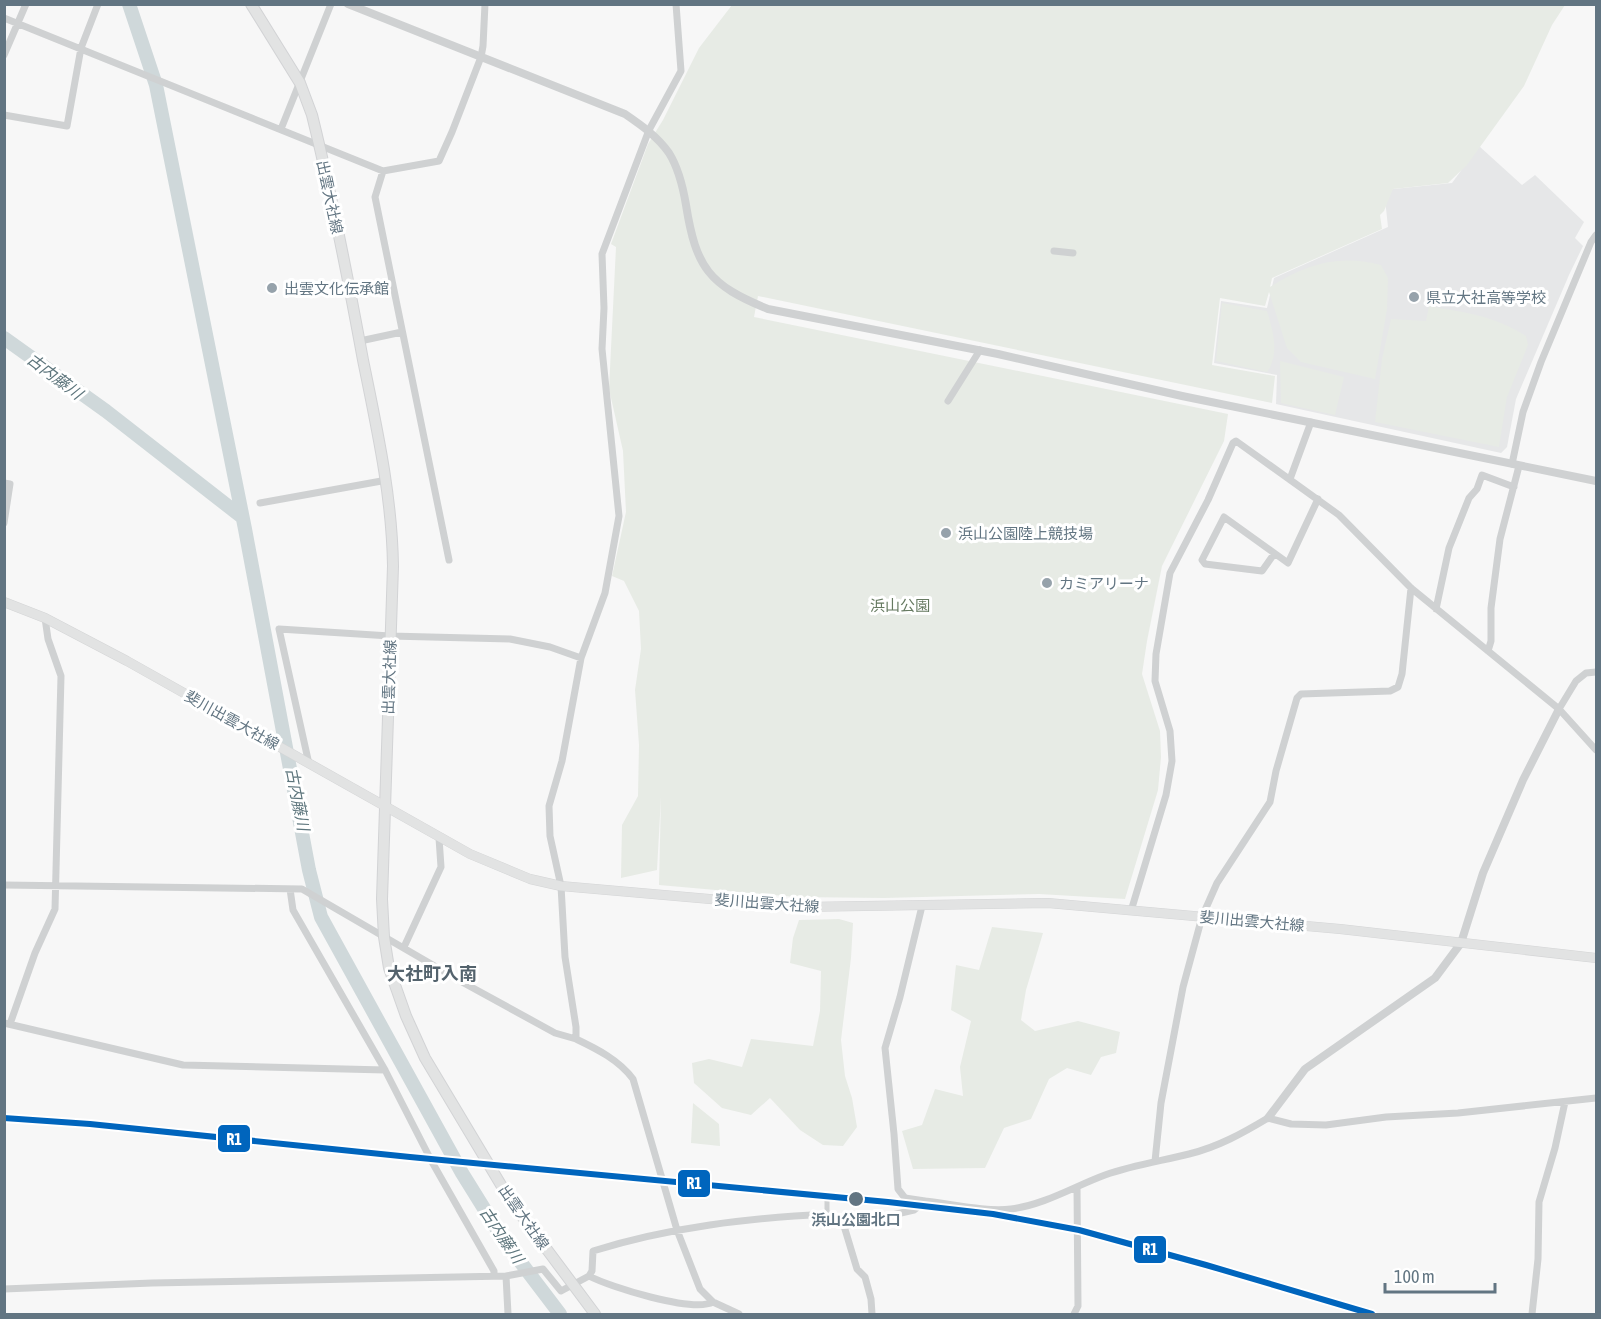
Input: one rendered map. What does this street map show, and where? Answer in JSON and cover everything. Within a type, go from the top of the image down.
[{"type":"main road","name":"出雲大社線","points":[[251,4],[300,83],[312,115],[387,480],[393,566],[382,899],[384,937],[389,968],[406,1016],[425,1058],[510,1200],[595,1314]]},
{"type":"main road","name":"斐川出雲大社線","points":[[4,602],[45,618],[385,808],[495,866],[530,879],[561,886],[802,907],[1048,903],[1340,929],[1596,958]]},
{"type":"street","points":[[4,55],[26,4]]},
{"type":"street","points":[[4,115],[67,126],[81,48],[98,4]]},
{"type":"street","points":[[281,129],[331,4]]},
{"type":"street","points":[[348,4],[625,114],[649,130],[669,154],[678,171],[683,187],[691,238],[700,259],[719,284],[743,299],[768,309],[980,350],[1182,396],[1596,481]]},
{"type":"street","points":[[4,18],[383,171],[439,160],[481,57],[485,4]]},
{"type":"street","points":[[576,1039],[565,957],[561,886],[550,836],[549,806],[564,751],[581,658],[605,592],[619,516],[602,349],[604,308],[602,254],[649,130],[681,71],[676,4]]},
{"type":"street","points":[[383,171],[375,197],[450,560]]},
{"type":"street","points":[[1488,651],[1491,641],[1491,608],[1500,539],[1514,487],[1523,412],[1541,362],[1591,242],[1596,235]]},
{"type":"street","points":[[1054,251],[1073,254]]},
{"type":"street","points":[[360,341],[402,332]]},
{"type":"street","points":[[948,401],[980,350]]},
{"type":"street","points":[[1290,479],[1311,422]]},
{"type":"street","points":[[1131,911],[1166,795],[1172,761],[1170,730],[1155,681],[1156,654],[1170,573],[1236,441],[1339,515],[1411,588],[1559,709],[1596,750]]},
{"type":"street","points":[[1436,609],[1449,548],[1469,498],[1477,489],[1482,475],[1514,487]]},
{"type":"street","points":[[260,503],[387,480]]},
{"type":"street","points":[[4,483],[10,484],[4,523]]},
{"type":"street","points":[[1274,554],[1262,571],[1205,564],[1202,560],[1224,517],[1288,563],[1318,499]]},
{"type":"street","points":[[1155,1161],[1161,1103],[1183,987],[1202,917],[1217,883],[1270,802],[1275,771],[1297,698],[1302,694],[1390,691],[1398,687],[1402,674],[1411,588]]},
{"type":"street","points":[[45,618],[48,639],[61,676],[55,909],[7,1024],[183,1065],[386,1070]]},
{"type":"street","points":[[307,763],[279,629],[390,636],[510,639],[550,647],[581,658]]},
{"type":"street","points":[[922,906],[885,1048],[898,1189],[905,1198],[1012,1209],[1046,1199],[1106,1175],[1155,1161],[1191,1154],[1221,1143],[1268,1118],[1305,1069],[1435,978],[1461,943],[1483,873],[1523,780],[1559,709],[1576,681],[1586,673],[1596,672]]},
{"type":"street","points":[[404,947],[441,867],[439,837]]},
{"type":"street","points":[[4,885],[302,889],[555,1033],[593,1047],[624,1067],[633,1079],[677,1230],[700,1288],[713,1302],[739,1314]]},
{"type":"street","points":[[290,889],[292,910],[386,1070],[432,1162],[494,1271],[494,1276]]},
{"type":"street","points":[[1268,1118],[1291,1124],[1326,1125],[1386,1117],[1458,1113],[1596,1098]]},
{"type":"street","points":[[1532,1314],[1538,1259],[1539,1202],[1555,1148],[1565,1102]]},
{"type":"street","points":[[1074,1314],[1078,1306],[1077,1187]]},
{"type":"street","points":[[826,1214],[827,1201]]},
{"type":"street","points":[[844,1226],[882,1215],[914,1210],[925,1201]]},
{"type":"street","points":[[4,1289],[152,1283],[506,1276],[543,1269],[561,1291],[589,1276],[592,1271],[593,1251],[621,1242],[698,1225],[752,1218],[826,1214],[844,1226],[857,1269],[865,1277],[871,1299],[872,1314]]},
{"type":"street","points":[[506,1276],[508,1314]]},
{"type":"street","points":[[589,1276],[618,1288],[667,1301],[706,1305],[713,1302]]},
{"type":"shaded area","name":"県立大社高等学校","points":[[1479,146],[1522,185],[1535,175],[1584,222],[1575,238],[1583,246],[1516,399],[1507,447],[1501,453],[1276,404],[1277,375],[1214,363],[1221,301],[1267,308],[1274,278],[1388,227],[1384,190],[1452,183]]},
{"type":"green space","name":"浜山公園","points":[[732,5],[1565,5],[1552,25],[1524,86],[1467,165],[1448,183],[1393,189],[1380,215],[1382,229],[1272,278],[1270,287],[1297,272],[1323,263],[1351,261],[1381,265],[1388,278],[1387,309],[1375,379],[1301,362],[1287,348],[1269,292],[1265,306],[1220,298],[1212,365],[1275,376],[1272,403],[758,296],[754,317],[1228,414],[1224,441],[1162,566],[1142,674],[1160,731],[1161,757],[1158,790],[1125,899],[1039,894],[884,898],[796,897],[659,885],[661,797],[657,870],[621,878],[622,825],[638,796],[639,745],[635,690],[641,649],[639,611],[624,581],[612,576],[626,512],[623,451],[609,389],[616,247],[611,244],[648,144],[663,120],[699,48]]},
{"type":"green space","points":[[1222,303],[1267,311],[1273,334],[1274,350],[1267,372],[1216,361]]},
{"type":"green space","points":[[1429,306],[1491,319],[1526,336],[1528,345],[1507,397],[1499,447],[1375,422],[1382,359],[1391,319],[1426,321]]},
{"type":"green space","points":[[1280,361],[1344,377],[1335,415],[1281,403]]},
{"type":"green space","points":[[839,919],[853,923],[841,1040],[845,1076],[857,1127],[843,1146],[823,1145],[800,1130],[770,1098],[751,1115],[722,1108],[694,1083],[692,1063],[709,1059],[742,1067],[751,1039],[813,1046],[820,1011],[821,971],[790,963],[793,938],[799,920]]},
{"type":"green space","points":[[992,927],[1043,933],[1026,990],[1021,1020],[1035,1031],[1078,1021],[1120,1032],[1116,1053],[1101,1057],[1091,1075],[1067,1068],[1049,1079],[1031,1119],[1004,1128],[985,1168],[913,1169],[902,1131],[922,1125],[935,1089],[963,1096],[960,1067],[971,1021],[951,1010],[956,965],[979,970]]},
{"type":"green space","points":[[693,1103],[719,1124],[720,1146],[691,1143]]},
{"type":"waterway","name":"古内藤川","points":[[129,4],[156,85],[245,529],[309,870],[321,917],[462,1173],[503,1239],[560,1314]]},
{"type":"waterway","name":"古内藤川","points":[[4,338],[106,411],[242,517]]},
{"type":"transit line","name":"R1","points":[[4,1118],[90,1124],[993,1214],[1079,1230],[1372,1314]]},
{"type":"place","name":"出雲文化伝承館","points":[[272,288]]},
{"type":"place","name":"県立大社高等学校","points":[[1414,297]]},
{"type":"place","name":"浜山公園陸上競技場","points":[[946,533]]},
{"type":"place","name":"カミアリーナ","points":[[1047,583]]},
{"type":"place","name":"浜山公園北口","points":[[856,1199]]},
{"type":"district","name":"大社町入南","points":[[432,973]]}]
